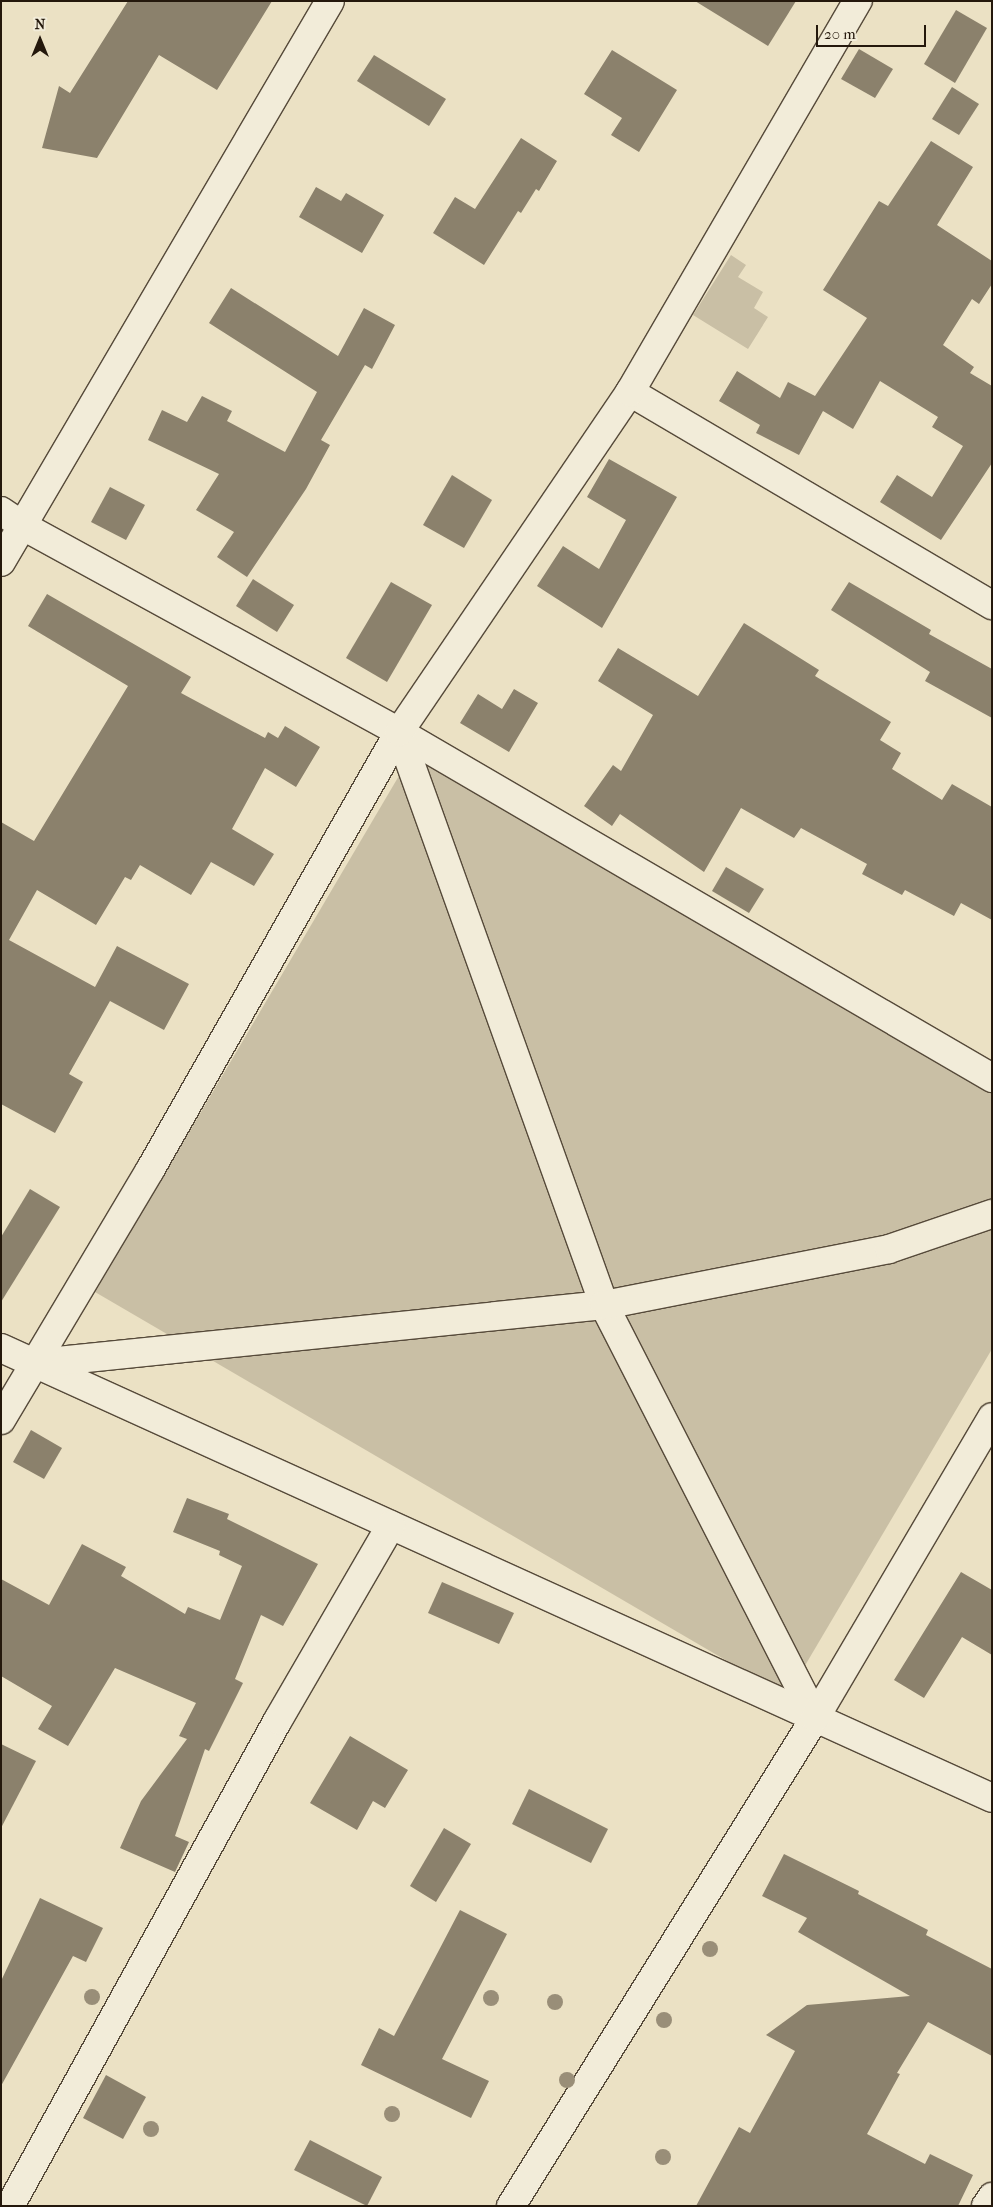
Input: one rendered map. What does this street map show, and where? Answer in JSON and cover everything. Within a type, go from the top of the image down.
[{"type":"street","points":[[1,562],[12,518],[330,1]]},
{"type":"street","points":[[1,1420],[150,1170],[399,732],[630,392],[858,1]]},
{"type":"street","points":[[630,392],[990,600]]},
{"type":"street","points":[[12,518],[399,732],[992,1078]]},
{"type":"street","points":[[399,732],[604,1306],[815,1718]]},
{"type":"street","points":[[36,1364],[604,1306],[889,1248],[992,1214]]},
{"type":"street","points":[[1,1348],[992,1798]]},
{"type":"street","points":[[511,2206],[815,1718],[992,1417]]},
{"type":"street","points":[[10,2206],[278,1720],[391,1525]]},
{"type":"street","points":[[986,2206],[992,2197]]},
{"type":"shaded area","points":[[731,255],[746,265],[738,277],[763,292],[754,308],[768,317],[748,349],[693,315]]},
{"type":"shaded area","points":[[413,752],[992,1089],[992,1349],[787,1696],[95,1292]]},
{"type":"building","points":[[128,1],[272,1],[217,90],[159,55],[97,158],[42,148],[59,86],[70,93]]},
{"type":"building","points":[[695,1],[796,1],[768,46]]},
{"type":"building","points":[[956,10],[987,28],[955,83],[924,64]]},
{"type":"building","points":[[859,49],[893,69],[875,98],[841,79]]},
{"type":"building","points":[[612,50],[677,90],[639,152],[611,135],[622,118],[584,94]]},
{"type":"building","points":[[374,55],[446,99],[429,126],[357,81]]},
{"type":"building","points":[[952,87],[979,104],[959,135],[932,119]]},
{"type":"building","points":[[521,138],[557,161],[539,191],[536,189],[521,213],[518,211],[484,265],[433,233],[455,197],[475,209]]},
{"type":"building","points":[[931,141],[973,167],[937,225],[992,261],[992,284],[979,304],[972,299],[943,345],[974,367],[970,373],[992,386],[992,463],[941,540],[880,502],[897,475],[932,497],[963,446],[932,427],[938,417],[880,381],[853,429],[823,411],[799,455],[756,433],[760,425],[719,401],[737,371],[780,398],[788,382],[815,396],[867,318],[823,290],[879,201],[888,206]]},
{"type":"building","points":[[316,187],[341,201],[346,193],[384,215],[362,253],[299,217]]},
{"type":"building","points":[[231,288],[338,356],[364,308],[395,325],[372,369],[365,365],[321,440],[330,445],[306,489],[247,577],[217,557],[234,532],[196,510],[219,474],[148,440],[162,410],[187,422],[202,396],[232,411],[227,421],[285,452],[317,392],[209,323]]},
{"type":"building","points":[[609,459],[677,497],[602,628],[537,586],[563,546],[599,569],[626,520],[587,497]]},
{"type":"building","points":[[452,475],[492,500],[464,548],[423,525]]},
{"type":"building","points":[[110,487],[145,505],[126,540],[91,522]]},
{"type":"building","points":[[253,579],[294,605],[277,632],[236,606]]},
{"type":"building","points":[[391,582],[432,605],[387,682],[346,658]]},
{"type":"building","points":[[849,582],[931,630],[929,634],[992,669],[992,718],[925,681],[930,672],[831,610]]},
{"type":"building","points":[[47,594],[191,677],[181,693],[265,738],[268,732],[278,738],[285,726],[320,747],[296,787],[265,768],[232,829],[274,854],[254,886],[211,862],[191,895],[140,865],[131,880],[125,877],[96,925],[37,890],[9,940],[95,987],[117,946],[189,984],[164,1030],[110,1001],[69,1074],[83,1082],[55,1133],[1,1104],[1,822],[34,841],[128,686],[28,626]]},
{"type":"building","points":[[744,623],[819,670],[815,676],[891,722],[880,740],[901,753],[892,769],[942,800],[952,784],[992,807],[992,920],[961,903],[954,916],[905,890],[902,895],[862,874],[867,864],[801,828],[794,838],[741,808],[704,872],[620,814],[612,826],[584,806],[613,765],[621,771],[653,715],[598,681],[618,648],[698,696]]},
{"type":"building","points":[[514,689],[538,703],[509,752],[460,723],[478,694],[502,709]]},
{"type":"building","points":[[726,867],[764,889],[749,913],[712,891]]},
{"type":"building","points":[[30,1189],[60,1207],[1,1302],[1,1237]]},
{"type":"building","points":[[31,1430],[62,1448],[44,1479],[13,1462]]},
{"type":"building","points":[[187,1498],[229,1514],[227,1519],[318,1564],[283,1626],[261,1615],[235,1679],[243,1683],[209,1751],[205,1749],[175,1836],[189,1842],[175,1872],[120,1848],[141,1801],[187,1739],[179,1736],[196,1703],[115,1668],[68,1746],[38,1729],[52,1706],[1,1676],[1,1579],[49,1605],[82,1544],[126,1567],[121,1576],[185,1614],[188,1607],[220,1620],[242,1566],[219,1555],[220,1551],[173,1532]]},
{"type":"building","points":[[961,1572],[992,1590],[992,1655],[962,1637],[924,1698],[894,1680]]},
{"type":"building","points":[[442,1582],[514,1613],[499,1644],[428,1613]]},
{"type":"building","points":[[350,1736],[408,1770],[385,1808],[373,1801],[357,1830],[310,1803]]},
{"type":"building","points":[[1,1744],[36,1761],[1,1828]]},
{"type":"building","points":[[529,1789],[608,1829],[591,1863],[512,1824]]},
{"type":"building","points":[[444,1828],[471,1844],[436,1902],[410,1886]]},
{"type":"building","points":[[784,1854],[859,1891],[858,1894],[928,1930],[926,1935],[992,1969],[992,2056],[928,2022],[897,2073],[900,2074],[867,2134],[925,2164],[930,2154],[973,2175],[958,2206],[696,2206],[739,2127],[750,2133],[795,2051],[766,2035],[807,2005],[910,1996],[798,1932],[807,1918],[762,1896]]},
{"type":"building","points":[[40,1898],[103,1928],[86,1962],[73,1956],[1,2086],[1,1981]]},
{"type":"building","points":[[460,1910],[507,1934],[442,2059],[489,2081],[471,2118],[361,2065],[379,2028],[394,2036]]},
{"type":"building","points":[[106,2075],[146,2097],[123,2139],[83,2118]]},
{"type":"building","points":[[310,2140],[382,2177],[367,2206],[294,2170]]}]
